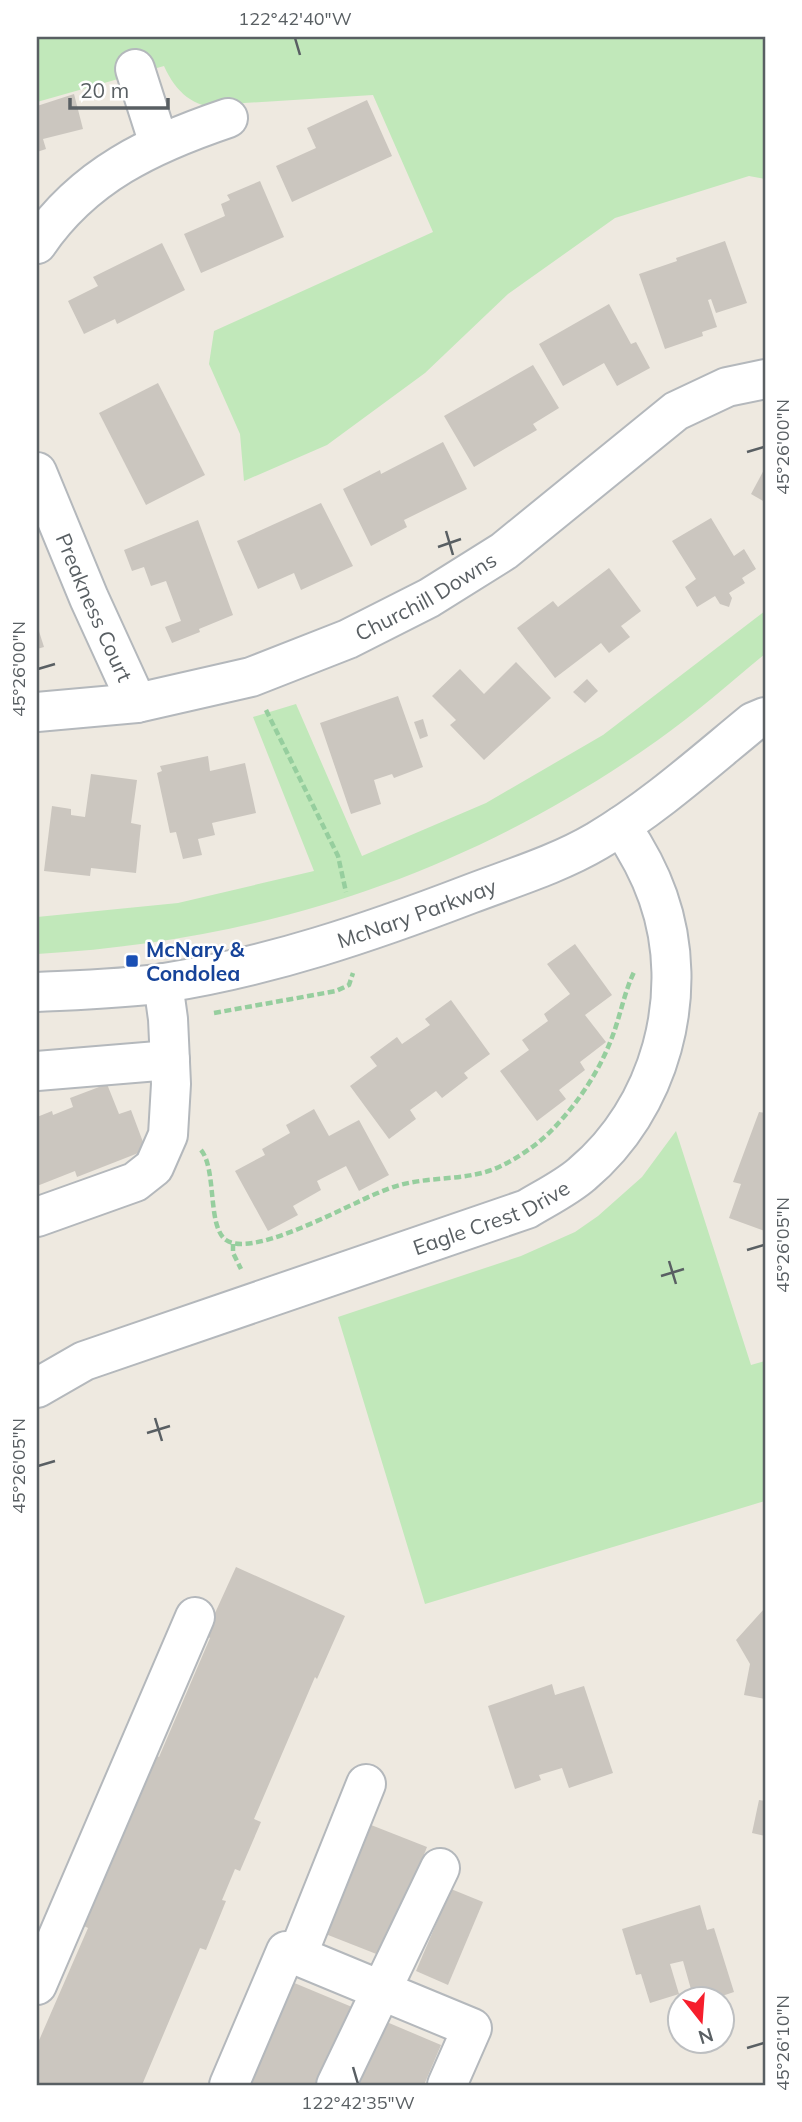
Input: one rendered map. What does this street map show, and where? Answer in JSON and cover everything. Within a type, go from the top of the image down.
[{"type":"street","points":[[135,69],[159,144]]},
{"type":"street","points":[[37,244],[55,218],[75,197],[127,161],[159,144],[228,118]]},
{"type":"street","name":"Churchill Downs","points":[[37,712],[137,703],[251,677],[348,639],[429,598],[504,551],[676,411],[727,387],[765,379]]},
{"type":"street","name":"Preakness Court","points":[[37,472],[89,598],[137,703]]},
{"type":"street","name":"McNary Parkway","points":[[37,992],[166,1001],[244,966],[424,912],[546,866],[621,826],[687,776],[761,709]]},
{"type":"street","name":"Eagle Crest Drive","points":[[37,1388],[85,1361],[527,1209],[582,1174],[626,1128],[651,1083],[667,1034],[672,982],[671,953],[659,898],[638,851],[621,826]]},
{"type":"street","points":[[37,1217],[135,1182],[154,1167],[168,1135],[170,1060],[166,1001]]},
{"type":"street","points":[[37,1071],[170,1060]]},
{"type":"street","points":[[37,1986],[195,1617]]},
{"type":"street","points":[[297,1955],[366,1784]]},
{"type":"street","points":[[336,2085],[440,1868]]},
{"type":"street","points":[[229,2085],[286,1951],[472,2028],[447,2085]]},
{"type":"path","points":[[251,677],[338,856],[346,892]]},
{"type":"path","points":[[195,1146],[206,1156],[214,1208],[223,1237],[233,1244],[242,1245],[300,1230],[400,1185],[462,1177],[498,1167],[535,1144],[568,1113],[588,1086],[607,1051],[636,968],[650,958],[671,953]]},
{"type":"path","points":[[166,1001],[198,1016],[336,991],[349,985],[354,968]]},
{"type":"green space","points":[[37,37],[765,37],[765,179],[749,176],[615,218],[508,294],[425,373],[327,445],[244,481],[240,434],[209,364],[214,331],[433,232],[373,95],[207,106],[187,97],[178,89],[164,66],[37,102]]},
{"type":"green space","points":[[765,611],[765,654],[658,740],[587,787],[514,828],[439,863],[363,892],[285,916],[204,934],[122,947],[37,954],[37,917],[178,903],[314,871],[253,717],[296,704],[362,856],[486,803],[603,735]]},
{"type":"green space","points":[[676,1131],[751,1365],[765,1361],[765,1501],[425,1604],[338,1317],[521,1256],[575,1232],[598,1216],[642,1177]]},
{"type":"building","points":[[74,94],[83,129],[43,139],[46,149],[37,152],[37,106]]},
{"type":"building","points":[[367,100],[392,156],[292,202],[276,166],[316,148],[307,128]]},
{"type":"building","points":[[260,181],[284,237],[201,273],[184,234],[225,216],[221,204],[230,200],[227,195]]},
{"type":"building","points":[[725,241],[747,303],[716,313],[711,299],[708,300],[717,327],[702,332],[703,336],[665,349],[639,274]]},
{"type":"building","points":[[162,243],[185,290],[117,324],[115,319],[84,334],[68,301],[98,286],[93,277]]},
{"type":"building","points":[[609,304],[631,344],[636,342],[650,368],[617,386],[604,363],[563,386],[539,344]]},
{"type":"building","points":[[533,365],[559,408],[533,424],[537,430],[474,467],[444,416]]},
{"type":"building","points":[[158,383],[205,475],[146,505],[99,413]]},
{"type":"building","points":[[443,442],[467,489],[404,520],[407,527],[371,546],[343,489],[380,470],[381,474]]},
{"type":"building","points":[[765,468],[765,502],[751,494]]},
{"type":"building","points":[[321,503],[353,566],[301,590],[294,573],[258,589],[237,541]]},
{"type":"building","points":[[711,518],[734,556],[744,549],[756,569],[742,578],[745,583],[729,593],[732,598],[729,607],[720,604],[715,596],[697,607],[685,587],[696,579],[672,541]]},
{"type":"building","points":[[198,520],[233,615],[172,643],[165,627],[181,621],[166,581],[151,586],[144,567],[132,571],[124,550]]},
{"type":"building","points":[[609,568],[641,611],[621,626],[630,637],[609,653],[601,643],[555,678],[517,628],[553,601],[558,607]]},
{"type":"building","points":[[37,625],[44,647],[37,649]]},
{"type":"building","points":[[516,662],[551,698],[484,760],[450,725],[456,720],[432,696],[460,669],[484,694]]},
{"type":"building","points":[[587,679],[598,691],[585,703],[573,692]]},
{"type":"building","points":[[398,696],[423,767],[394,778],[392,774],[374,780],[381,804],[351,814],[320,723]]},
{"type":"building","points":[[423,719],[428,736],[420,739],[414,722]]},
{"type":"building","points":[[208,756],[210,771],[245,763],[256,813],[212,823],[215,835],[198,839],[202,855],[183,859],[176,832],[170,833],[157,773],[162,771],[160,766]]},
{"type":"building","points":[[91,774],[137,780],[131,823],[141,825],[136,873],[91,868],[90,876],[44,871],[52,806],[71,809],[71,815],[85,817]]},
{"type":"building","points":[[575,944],[612,995],[585,1015],[606,1042],[580,1062],[585,1070],[559,1090],[566,1099],[537,1121],[500,1071],[529,1050],[522,1040],[548,1021],[544,1014],[570,994],[547,964]]},
{"type":"building","points":[[451,1000],[490,1054],[464,1073],[468,1078],[442,1098],[436,1091],[410,1110],[416,1119],[389,1139],[350,1086],[377,1066],[370,1057],[397,1037],[402,1044],[430,1025],[425,1019]]},
{"type":"building","points":[[107,1084],[119,1114],[131,1110],[146,1150],[77,1177],[75,1171],[37,1186],[37,1117],[52,1111],[53,1115],[73,1107],[70,1098]]},
{"type":"building","points":[[314,1109],[329,1136],[359,1120],[389,1175],[359,1191],[346,1166],[317,1181],[321,1190],[293,1206],[298,1215],[268,1231],[235,1171],[265,1155],[262,1149],[290,1133],[286,1125]]},
{"type":"building","points":[[759,1112],[765,1113],[765,1231],[729,1218],[741,1184],[733,1182]]},
{"type":"building","points":[[236,1567],[345,1616],[317,1679],[315,1677],[254,1819],[261,1822],[240,1871],[235,1869],[222,1900],[226,1901],[206,1950],[200,1948],[142,2085],[37,2085],[37,2045],[88,1928],[80,1924],[152,1753],[159,1757],[210,1638],[205,1635]]},
{"type":"building","points":[[765,1608],[765,1699],[744,1695],[750,1664],[736,1640]]},
{"type":"building","points":[[552,1684],[555,1695],[584,1686],[613,1773],[569,1788],[562,1768],[539,1775],[541,1780],[515,1789],[488,1706]]},
{"type":"building","points":[[759,1800],[765,1801],[765,1836],[752,1833]]},
{"type":"building","points":[[366,1823],[427,1847],[384,1957],[323,1933]]},
{"type":"building","points":[[451,1889],[483,1902],[448,1985],[416,1971]]},
{"type":"building","points":[[700,1905],[707,1930],[714,1928],[732,1986],[690,1986],[683,1961],[670,1964],[677,1986],[666,1986],[666,1998],[650,2003],[641,1974],[636,1975],[622,1929]]},
{"type":"building","points":[[292,1982],[352,2007],[319,2085],[248,2085]]},
{"type":"building","points":[[382,2020],[441,2045],[424,2085],[354,2085]]},
{"type":"place","name":"McNary & Condolea","points":[[132,961]]}]
